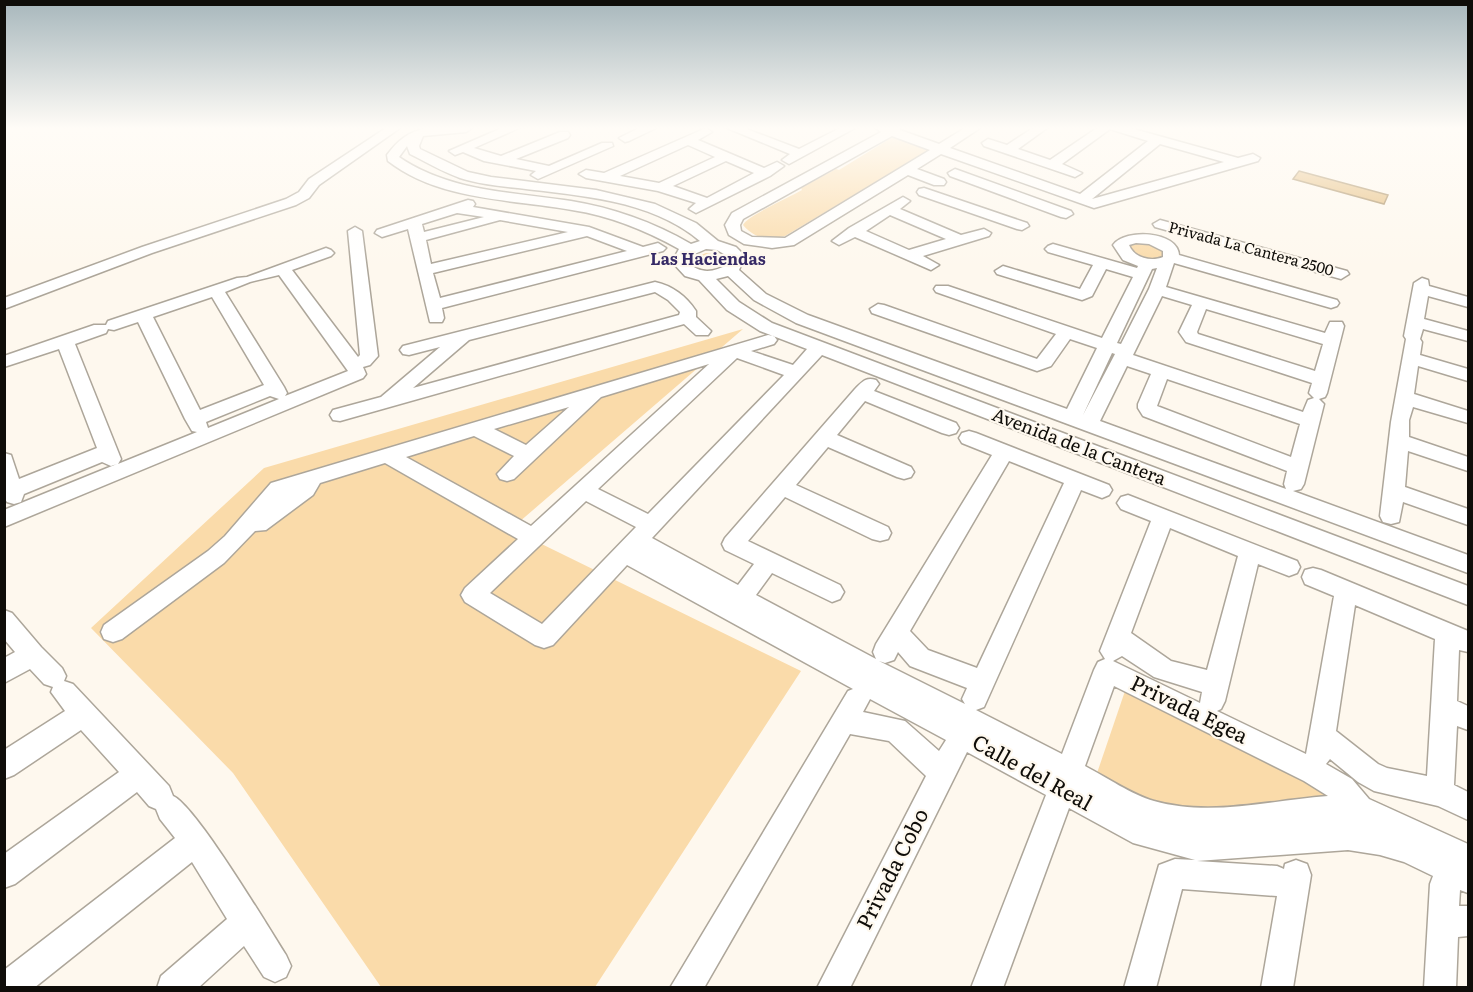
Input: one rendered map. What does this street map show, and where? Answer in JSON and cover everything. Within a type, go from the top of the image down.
[{"type":"street","points":[[4,304],[147,250],[291,202],[304,195],[314,182],[324,174]]},
{"type":"street","points":[[426,174],[453,186],[500,198],[595,209],[650,226],[689,249],[722,247],[744,239],[774,245],[789,242],[901,174]]},
{"type":"street","points":[[462,174],[515,185],[596,195],[650,207],[691,226],[722,247],[737,261],[730,270],[704,275]]},
{"type":"street","points":[[536,176],[540,174]]},
{"type":"street","points":[[589,174],[609,176],[661,188],[706,202]]},
{"type":"street","points":[[609,176],[613,174]]},
{"type":"street","points":[[661,188],[689,174]]},
{"type":"street","points":[[689,213],[762,174]]},
{"type":"street","points":[[744,239],[733,226],[737,216],[813,174]]},
{"type":"street","points":[[912,174],[933,186],[1033,223]]},
{"type":"street","points":[[839,240],[953,174]]},
{"type":"street","points":[[959,174],[1066,214]]},
{"type":"street","points":[[1000,232],[1066,214],[1086,202],[1118,174]]},
{"type":"street","points":[[1019,175],[1094,204],[1192,175]]},
{"type":"street","points":[[749,181],[778,194]]},
{"type":"street","points":[[500,198],[515,185]]},
{"type":"street","points":[[382,233],[482,199]]},
{"type":"street","points":[[540,222],[553,203]]},
{"type":"street","points":[[901,204],[960,240]]},
{"type":"street","points":[[414,222],[434,312],[650,250],[589,231],[540,222],[500,218],[455,208]]},
{"type":"street","points":[[842,210],[908,255],[931,265]]},
{"type":"street","points":[[417,238],[500,218]]},
{"type":"street","name":"Privada La Cantera 2500","points":[[1160,224],[1343,269],[1331,303],[1331,329],[1316,400],[1296,475],[1150,411],[1147,404],[1161,372]]},
{"type":"street","points":[[353,364],[364,361],[369,356],[355,231]]},
{"type":"street","points":[[425,270],[589,231]]},
{"type":"street","points":[[908,255],[984,234]]},
{"type":"street","points":[[1081,421],[1157,289],[1170,260],[1171,250],[1152,239],[1135,238],[1123,242],[1121,245],[1125,254],[1144,269]]},
{"type":"street","name":"Avenida de la Cantera","points":[[689,249],[680,257],[682,267],[704,275],[718,292],[753,321],[1468,596]]},
{"type":"street","points":[[1053,249],[1101,264],[1144,269],[1170,260]]},
{"type":"street","points":[[4,362],[326,253]]},
{"type":"street","name":"Privada La Cantera 2500","points":[[1170,260],[1331,303]]},
{"type":"street","points":[[1003,271],[1082,295],[1086,293],[1101,264]]},
{"type":"street","points":[[144,315],[197,423],[241,412],[353,377],[357,371],[353,364],[282,268]]},
{"type":"street","points":[[1119,352],[1144,269]]},
{"type":"street","name":"Avenida de la Cantera","points":[[730,270],[767,302],[814,324],[1468,564]]},
{"type":"street","points":[[1391,516],[1421,286],[1468,302]]},
{"type":"street","points":[[409,350],[646,288],[662,288],[683,308],[702,332]]},
{"type":"street","points":[[942,289],[1066,331],[1161,372],[1316,400]]},
{"type":"street","points":[[1157,289],[1201,302],[1331,329]]},
{"type":"street","points":[[4,519],[70,492],[241,412],[277,390],[216,290]]},
{"type":"street","points":[[340,415],[683,308],[718,292]]},
{"type":"street","points":[[1201,302],[1188,332],[1192,338],[1316,400]]},
{"type":"street","points":[[878,309],[1037,365],[1045,362],[1066,331]]},
{"type":"street","points":[[798,339],[814,324]]},
{"type":"street","points":[[384,403],[465,336]]},
{"type":"street","points":[[1413,340],[1468,336]]},
{"type":"street","points":[[112,632],[306,490],[312,478],[385,454],[768,340]]},
{"type":"street","points":[[1413,340],[1468,375]]},
{"type":"street","points":[[4,460],[13,493],[62,470],[109,456],[65,341]]},
{"type":"street","points":[[734,351],[666,411],[473,595],[544,638],[819,347]]},
{"type":"street","points":[[734,351],[796,373]]},
{"type":"street","points":[[832,592],[733,544],[866,389],[949,428]]},
{"type":"street","points":[[507,474],[598,391]]},
{"type":"street","points":[[1402,419],[1468,417]]},
{"type":"street","points":[[1402,419],[1468,464]]},
{"type":"street","points":[[474,428],[528,455]]},
{"type":"street","points":[[824,437],[904,472]]},
{"type":"street","points":[[969,438],[1102,490]]},
{"type":"street","points":[[1004,452],[891,642],[979,690],[1075,481]]},
{"type":"street","points":[[385,454],[534,538]]},
{"type":"street","points":[[62,470],[70,492]]},
{"type":"street","points":[[782,487],[880,533]]},
{"type":"street","name":"Calle del Real","points":[[583,490],[637,539],[736,604],[1065,782],[1143,833],[1196,846],[1320,835],[1359,837],[1409,849],[1456,881]]},
{"type":"street","points":[[1394,491],[1468,517]]},
{"type":"street","points":[[1128,502],[1289,567]]},
{"type":"street","points":[[1163,517],[1115,644],[1152,678],[1178,677],[1214,692],[1250,552]]},
{"type":"street","points":[[736,604],[769,561]]},
{"type":"street","points":[[1313,577],[1458,637],[1444,708],[1440,793]]},
{"type":"street","points":[[1346,591],[1321,745],[1376,777],[1397,785],[1440,793],[1468,806]]},
{"type":"street","points":[[4,620],[32,655],[165,803],[195,841],[275,966]]},
{"type":"street","points":[[4,672],[32,655]]},
{"type":"street","points":[[686,987],[850,710],[896,730],[932,664]]},
{"type":"street","name":"Privada Egea","points":[[1065,782],[1105,672],[1112,672],[1152,678],[1342,789],[1365,812]]},
{"type":"street","points":[[1444,708],[1468,718]]},
{"type":"street","points":[[4,766],[84,713]]},
{"type":"street","name":"Privada Cobo","points":[[833,987],[948,761],[896,730]]},
{"type":"street","points":[[4,873],[139,774]]},
{"type":"street","points":[[1365,812],[1376,777]]},
{"type":"street","points":[[987,987],[1065,782]]},
{"type":"street","name":"Calle del Real","points":[[1065,782],[1149,814],[1177,822],[1206,824],[1324,810],[1365,812],[1468,859]]},
{"type":"street","points":[[7,987],[195,841]]},
{"type":"street","points":[[1240,843],[1254,880]]},
{"type":"street","points":[[1140,987],[1170,876],[1175,874],[1295,881],[1277,987]]},
{"type":"street","points":[[1440,987],[1456,922],[1456,881]]},
{"type":"street","points":[[173,987],[248,922]]},
{"type":"shaded area","points":[[826,174],[889,174],[785,236],[773,238],[757,236],[743,225],[760,212],[802,190],[801,188]]},
{"type":"shaded area","points":[[1297,174],[1311,174],[1388,195],[1384,204],[1293,179]]},
{"type":"shaded area","points":[[1148,242],[1163,250],[1163,256],[1152,260],[1136,256],[1128,245]]},
{"type":"shaded area","points":[[706,253],[719,255],[722,261],[714,267],[697,265],[696,257]]},
{"type":"shaded area","points":[[743,329],[511,529],[801,671],[595,987],[381,987],[233,773],[91,628],[264,468]]},
{"type":"shaded area","points":[[1125,691],[1316,785],[1324,793],[1323,798],[1319,802],[1169,811],[1095,779]]},
{"type":"district","name":"Las Haciendas","points":[[708,259]]}]
